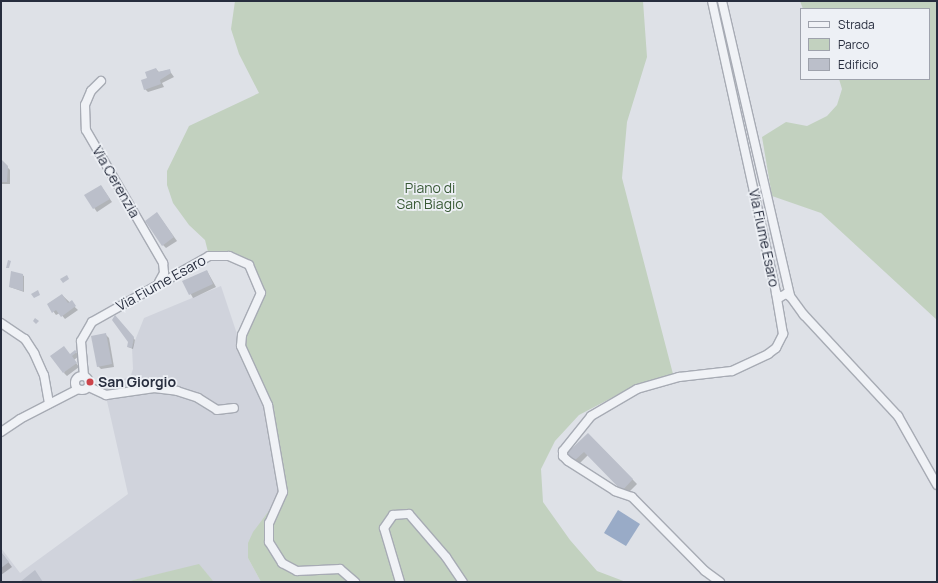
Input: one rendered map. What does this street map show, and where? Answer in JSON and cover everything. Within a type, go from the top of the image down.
[{"type":"street","name":"Via Fiume Esaro","points":[[712,1],[776,293],[780,297],[786,294],[790,296],[804,316],[898,416],[937,485]]},
{"type":"street","points":[[722,1],[790,296]]},
{"type":"street","name":"Via Cerenzia","points":[[101,81],[91,91],[85,105],[86,130],[163,263],[164,273],[159,282]]},
{"type":"street","name":"Via Fiume Esaro","points":[[84,376],[81,341],[92,322],[159,282],[209,256],[229,256],[249,265],[261,294],[242,335],[241,346],[268,405],[283,492],[269,523],[269,542],[282,563],[297,571],[340,570],[355,582]]},
{"type":"street","points":[[720,582],[705,571],[632,497],[615,491],[562,456],[563,451],[591,416],[637,389],[679,377],[732,371],[768,354],[776,348],[783,334],[776,293]]},
{"type":"street","points":[[1,323],[25,339],[34,353],[44,375],[50,404]]},
{"type":"street","points":[[78,389],[75,381],[84,376],[89,379],[89,387]]},
{"type":"street","points":[[1,432],[20,419],[78,389],[84,390],[89,387]]},
{"type":"street","points":[[89,387],[106,395],[154,388],[178,391],[198,398],[216,410],[234,408]]},
{"type":"street","points":[[400,582],[384,528],[393,515],[409,514],[446,557],[463,582]]},
{"type":"shaded area","points":[[221,286],[241,346],[268,405],[283,492],[248,558],[261,582],[214,582],[199,565],[125,582],[1,582],[1,548],[20,573],[128,494],[102,379],[115,385],[131,375],[133,369],[132,348],[144,318]]},
{"type":"green space","name":"Piano di San Biagio","points":[[235,1],[643,1],[647,57],[627,122],[622,178],[673,374],[636,385],[579,415],[555,441],[541,469],[543,502],[570,540],[597,571],[626,582],[261,582],[248,558],[248,543],[253,532],[283,492],[268,405],[241,346],[261,293],[249,265],[229,256],[209,256],[205,240],[189,225],[173,203],[167,185],[167,171],[189,126],[259,93],[239,54],[231,29]]},
{"type":"green space","points":[[800,1],[937,1],[937,320],[821,213],[772,196],[762,137],[786,122],[807,126],[827,116],[837,105],[842,89],[839,80],[930,80],[930,8],[803,8]]},
{"type":"green space","points":[[199,564],[214,582],[125,582]]},
{"type":"water","points":[[618,510],[640,524],[626,546],[604,533]]},
{"type":"building","points":[[156,68],[158,72],[170,69],[171,73],[160,80],[161,84],[144,90],[141,80],[147,78],[145,72]]},
{"type":"building","points":[[1,159],[8,166],[7,182],[1,182]]},
{"type":"building","points":[[101,185],[110,199],[93,209],[84,195]]},
{"type":"building","points":[[157,212],[174,237],[162,246],[145,221]]},
{"type":"building","points":[[8,260],[11,261],[9,268],[6,268]]},
{"type":"building","points":[[207,270],[213,284],[189,295],[182,281]]},
{"type":"building","points":[[11,271],[23,274],[23,291],[9,287]]},
{"type":"building","points":[[67,275],[69,279],[63,283],[60,279]]},
{"type":"building","points":[[38,290],[40,295],[34,298],[31,294]]},
{"type":"building","points":[[62,294],[68,303],[72,300],[76,306],[61,317],[56,310],[52,313],[47,304]]},
{"type":"building","points":[[115,315],[134,337],[132,348],[127,347],[128,342],[112,320]]},
{"type":"building","points":[[35,318],[39,321],[36,324],[33,321]]},
{"type":"building","points":[[106,333],[112,364],[97,367],[91,336]]},
{"type":"building","points":[[64,346],[70,354],[75,350],[77,352],[72,356],[77,363],[63,373],[50,356]]},
{"type":"building","points":[[588,433],[633,479],[622,491],[584,452],[574,461],[567,453]]},
{"type":"building","points":[[1,552],[9,562],[1,568]]},
{"type":"building","points":[[35,570],[43,582],[20,582]]},
{"type":"place","name":"San Giorgio","points":[[90,382]]}]
